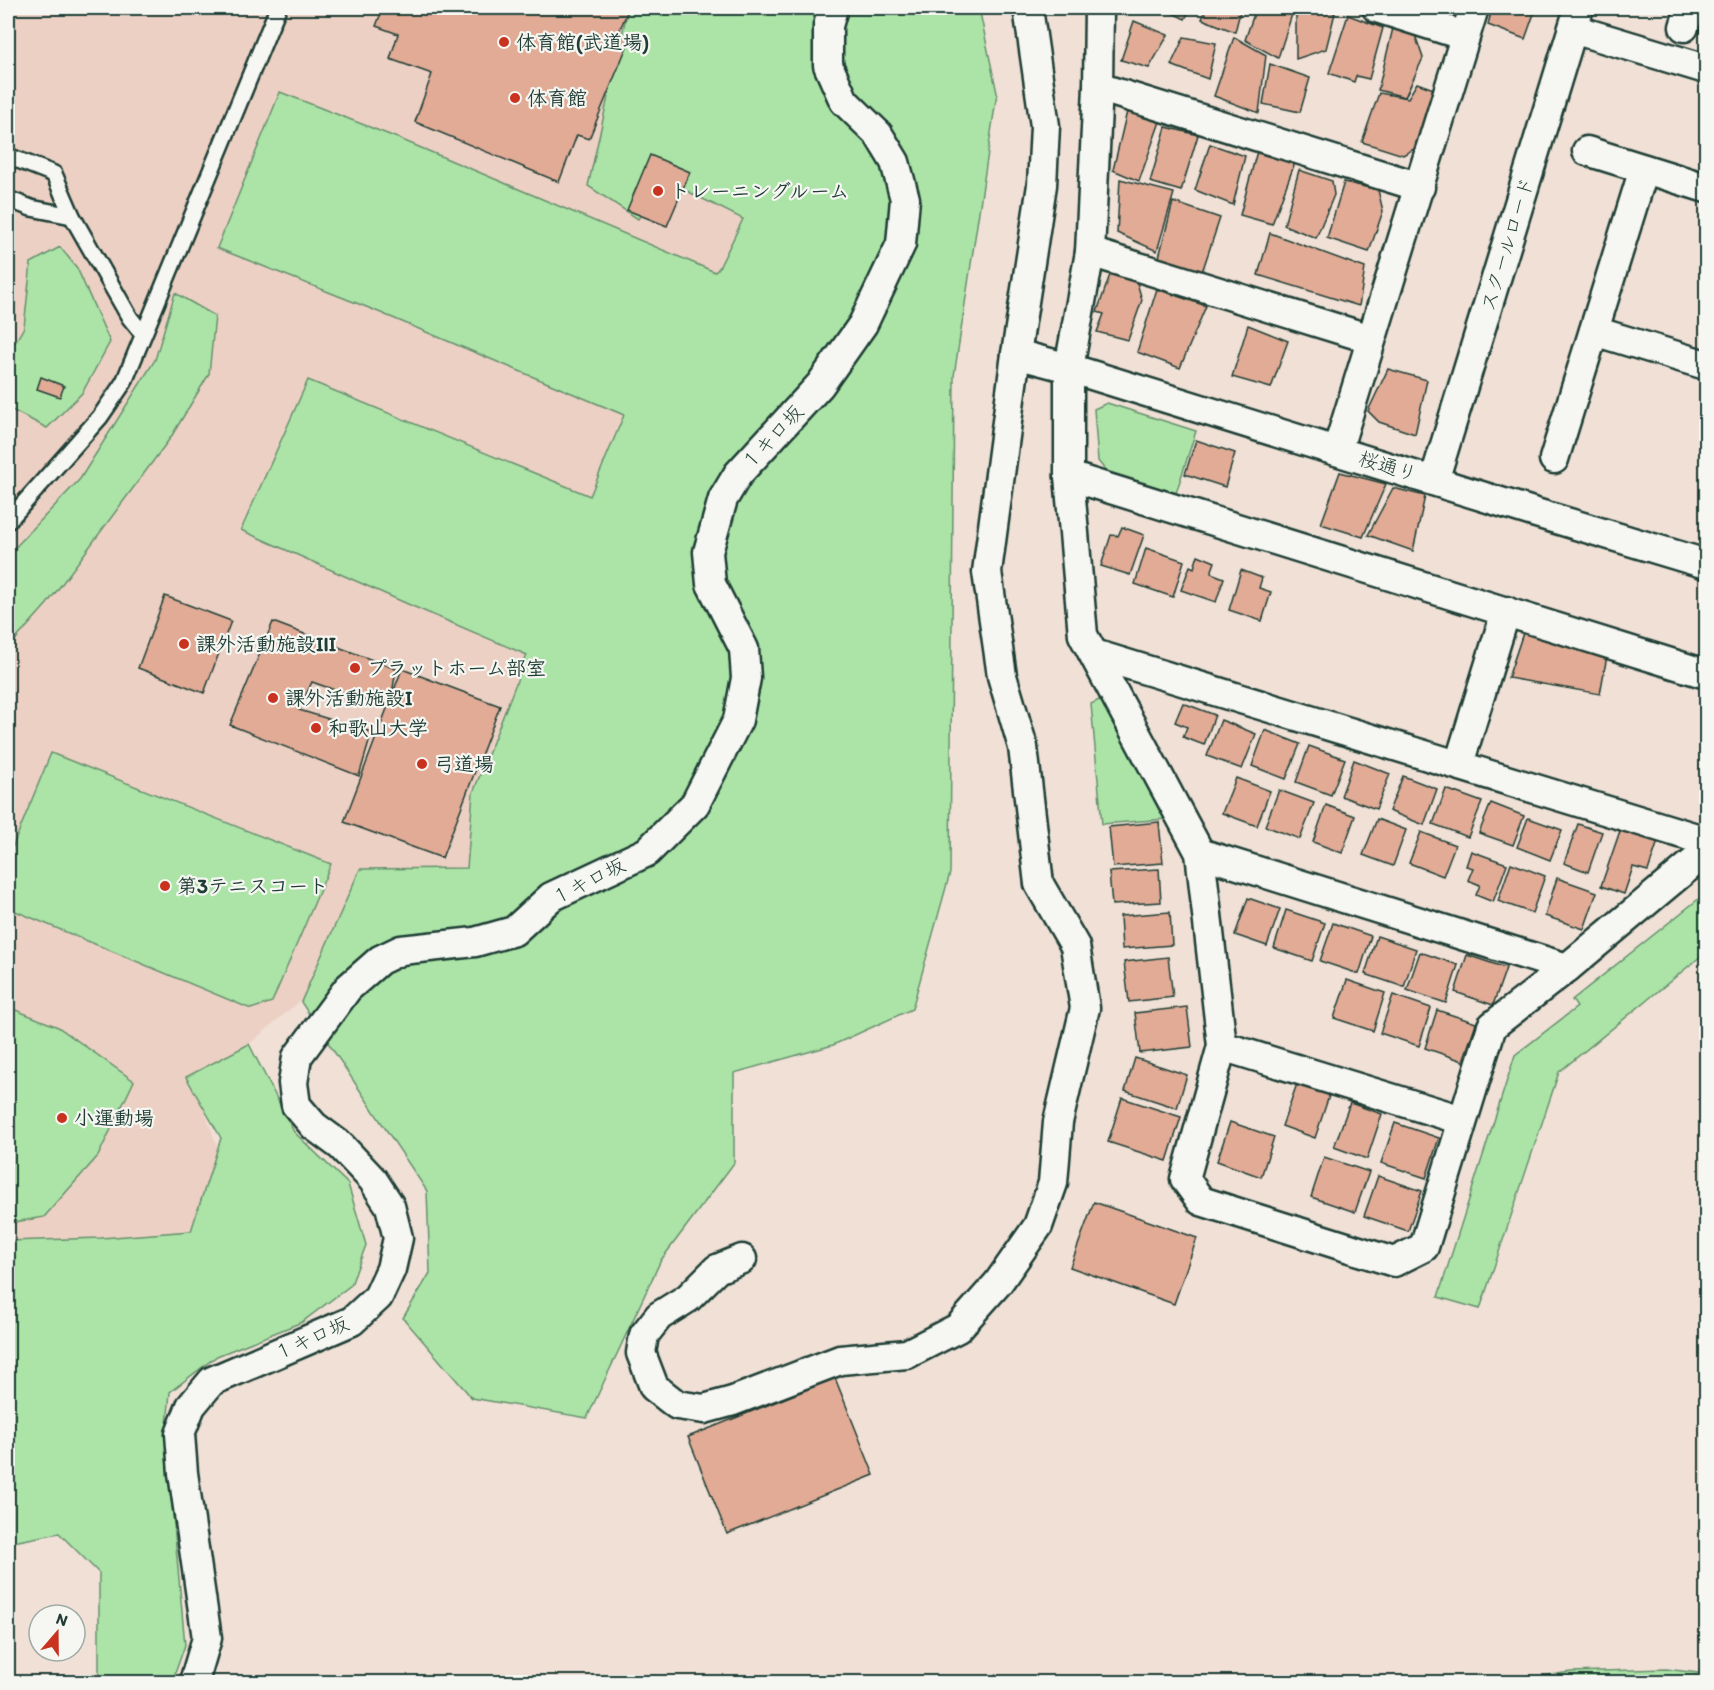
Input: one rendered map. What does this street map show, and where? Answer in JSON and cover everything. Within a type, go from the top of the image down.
[{"type":"street","name":"１キロ坂","points":[[194,1683],[207,1638],[181,1454],[180,1434],[191,1406],[212,1381],[352,1321],[378,1297],[391,1269],[398,1238],[390,1206],[373,1180],[341,1146],[314,1126],[296,1105],[293,1083],[297,1057],[348,988],[380,960],[401,950],[475,942],[514,931],[551,897],[647,852],[695,804],[738,720],[746,678],[744,649],[711,584],[708,552],[723,499],[738,474],[820,385],[863,324],[901,244],[905,199],[895,162],[878,134],[844,101],[828,65],[828,26],[833,8]]},
{"type":"street","points":[[742,1259],[717,1269],[688,1298],[659,1316],[644,1335],[641,1353],[654,1387],[677,1405],[704,1409],[733,1401],[840,1360],[907,1354],[958,1328],[998,1283],[1038,1226],[1053,1183],[1058,1122],[1085,1008],[1075,946],[1039,884],[1023,747],[1002,676],[987,572],[1016,354],[1042,185],[1045,126],[1028,8]]},
{"type":"street","points":[[1099,8],[1098,87],[1090,252],[1069,368],[1069,476],[1083,634],[1200,853],[1222,1046],[1185,1179],[1201,1201],[1394,1262],[1424,1247],[1492,1026],[1567,968],[1707,852]]},
{"type":"street","points":[[1377,8],[1466,36]]},
{"type":"street","points":[[1337,451],[1474,8]]},
{"type":"street","points":[[1576,18],[1707,69]]},
{"type":"street","name":"スクールロード","points":[[1434,481],[1576,18]]},
{"type":"street","points":[[1098,87],[1420,187]]},
{"type":"street","points":[[1587,151],[1707,188]]},
{"type":"street","points":[[1554,459],[1644,169]]},
{"type":"street","points":[[1090,252],[1371,339]]},
{"type":"street","points":[[1594,331],[1707,364]]},
{"type":"street","name":"桜通り","points":[[1016,354],[1069,368],[1707,564]]},
{"type":"street","points":[[1069,476],[1707,674]]},
{"type":"street","points":[[1459,764],[1506,611]]},
{"type":"street","points":[[1094,654],[1707,841]]},
{"type":"street","points":[[1200,853],[1567,968]]},
{"type":"street","points":[[1222,1046],[1462,1120]]},
{"type":"lane","points":[[8,521],[100,417],[124,382],[278,8]]},
{"type":"lane","points":[[8,156],[54,174],[72,216],[129,318],[143,334]]},
{"type":"lane","points":[[8,199],[31,208],[72,216]]},
{"type":"shaded area","name":"和歌山大学","points":[[8,8],[666,8],[766,165],[497,878],[370,942],[249,1044],[192,1074],[249,1238],[8,1449]]},
{"type":"green space","points":[[628,8],[979,8],[997,93],[954,376],[950,873],[912,1009],[833,1045],[734,1073],[734,1163],[661,1260],[587,1418],[472,1398],[403,1318],[430,1273],[427,1191],[301,1002],[360,869],[467,868],[473,793],[527,655],[241,530],[308,380],[590,496],[624,415],[369,308],[217,248],[280,92],[400,139],[715,272],[743,219],[665,180],[638,219],[588,186]]},
{"type":"green space","points":[[60,247],[77,268],[110,342],[82,393],[47,428],[8,408],[8,355],[24,327],[31,263]]},
{"type":"green space","points":[[175,293],[215,316],[209,374],[171,437],[47,604],[8,648],[8,555],[80,479],[155,360]]},
{"type":"green space","points":[[1107,403],[1196,431],[1176,493],[1106,471],[1098,461],[1094,409]]},
{"type":"green space","points":[[1101,699],[1166,819],[1102,824],[1091,704]]},
{"type":"green space","name":"第3テニスコート","points":[[51,753],[331,864],[272,1002],[251,1009],[8,908],[8,858]]},
{"type":"green space","points":[[1706,893],[1706,952],[1559,1072],[1480,1309],[1438,1297],[1515,1055],[1577,1007],[1572,1000]]},
{"type":"green space","name":"小運動場","points":[[8,1007],[58,1027],[134,1081],[98,1156],[44,1217],[8,1223]]},
{"type":"green space","points":[[249,1044],[294,1132],[348,1184],[366,1245],[351,1285],[302,1322],[217,1356],[170,1392],[166,1437],[185,1645],[172,1682],[99,1682],[99,1573],[59,1533],[8,1543],[8,1241],[101,1238],[191,1231],[221,1138],[186,1077]]},
{"type":"green space","points":[[1666,1669],[1706,1674],[1706,1682],[1534,1682],[1536,1677],[1571,1672]]},
{"type":"building","name":"体育館","points":[[383,8],[629,8],[618,34],[630,39],[589,139],[577,135],[559,182],[415,122],[432,74],[390,59],[398,34],[376,26]]},
{"type":"building","points":[[1162,8],[1191,8],[1185,19]]},
{"type":"building","points":[[1206,8],[1241,8],[1235,32],[1202,19]]},
{"type":"building","points":[[1256,8],[1294,8],[1278,58],[1245,40]]},
{"type":"building","points":[[1296,8],[1317,8],[1335,13],[1326,49],[1296,59]]},
{"type":"building","points":[[1492,8],[1536,8],[1525,39],[1488,25]]},
{"type":"building","points":[[1348,15],[1383,28],[1369,79],[1356,76],[1354,82],[1329,73]]},
{"type":"building","points":[[1134,21],[1168,35],[1149,68],[1121,60]]},
{"type":"building","points":[[1393,28],[1414,32],[1423,58],[1405,97],[1378,90]]},
{"type":"building","points":[[1184,37],[1216,43],[1208,79],[1171,65]]},
{"type":"building","points":[[1234,37],[1266,55],[1259,113],[1214,96]]},
{"type":"building","points":[[1270,64],[1310,78],[1300,112],[1263,104]]},
{"type":"building","points":[[1417,83],[1439,91],[1425,143],[1403,155],[1362,142],[1379,93],[1408,98]]},
{"type":"building","points":[[1129,103],[1162,116],[1139,181],[1113,170]]},
{"type":"building","points":[[1166,127],[1198,135],[1181,191],[1150,182]]},
{"type":"building","points":[[1210,144],[1245,156],[1233,205],[1195,190]]},
{"type":"building","points":[[1257,151],[1296,160],[1272,224],[1240,215]]},
{"type":"building","name":"トレーニングルーム","points":[[650,155],[690,172],[667,226],[627,210]]},
{"type":"building","points":[[1299,170],[1332,181],[1334,195],[1316,238],[1284,225]]},
{"type":"building","points":[[1120,179],[1174,193],[1157,251],[1117,233]]},
{"type":"building","points":[[1344,182],[1378,190],[1383,211],[1369,252],[1327,238]]},
{"type":"building","points":[[1173,202],[1220,218],[1201,275],[1158,261]]},
{"type":"building","points":[[1270,233],[1365,268],[1359,306],[1258,275]]},
{"type":"building","points":[[1112,269],[1136,279],[1142,300],[1128,340],[1097,332],[1104,314],[1097,312]]},
{"type":"building","points":[[1157,289],[1206,306],[1180,368],[1137,352]]},
{"type":"building","points":[[1248,325],[1288,341],[1271,388],[1232,377]]},
{"type":"building","points":[[1388,369],[1427,380],[1415,434],[1379,422],[1368,411]]},
{"type":"building","points":[[41,377],[64,386],[60,397],[37,389]]},
{"type":"building","points":[[1196,440],[1235,453],[1225,487],[1185,474]]},
{"type":"building","points":[[1340,472],[1386,484],[1363,537],[1321,524]]},
{"type":"building","points":[[1393,488],[1425,496],[1413,551],[1368,535]]},
{"type":"building","points":[[1122,527],[1144,535],[1130,575],[1101,566],[1111,535],[1118,536]]},
{"type":"building","points":[[1146,548],[1184,561],[1173,597],[1135,584]]},
{"type":"building","points":[[1198,555],[1215,562],[1211,573],[1224,578],[1216,602],[1181,590],[1190,566],[1194,568]]},
{"type":"building","points":[[1241,570],[1262,578],[1259,588],[1271,592],[1262,621],[1229,610]]},
{"type":"building","name":"課外活動施設III","points":[[165,596],[231,621],[204,693],[138,668]]},
{"type":"building","points":[[1527,621],[1609,645],[1600,694],[1508,678]]},
{"type":"building","name":"課外活動施設I","points":[[273,622],[396,669],[393,688],[383,707],[312,682],[299,710],[372,732],[359,776],[230,725]]},
{"type":"building","name":"弓道場","points":[[402,669],[500,706],[442,858],[344,822]]},
{"type":"building","points":[[1183,703],[1215,715],[1204,745],[1183,737],[1187,727],[1175,722]]},
{"type":"building","points":[[1221,720],[1256,734],[1242,769],[1207,756]]},
{"type":"building","points":[[1265,730],[1300,744],[1286,779],[1252,766]]},
{"type":"building","points":[[1309,746],[1345,759],[1331,795],[1296,782]]},
{"type":"building","points":[[1354,760],[1390,774],[1376,809],[1341,796]]},
{"type":"building","points":[[1403,776],[1437,789],[1424,825],[1389,811]]},
{"type":"building","points":[[1236,778],[1270,791],[1257,826],[1222,813]]},
{"type":"building","points":[[1446,789],[1482,802],[1468,837],[1433,824]]},
{"type":"building","points":[[1279,790],[1314,803],[1300,839],[1265,826]]},
{"type":"building","points":[[1491,803],[1524,816],[1513,845],[1479,833]]},
{"type":"building","points":[[1326,805],[1355,816],[1342,853],[1313,842]]},
{"type":"building","points":[[1528,818],[1562,830],[1550,860],[1517,847]]},
{"type":"building","points":[[1377,819],[1406,830],[1393,866],[1363,855]]},
{"type":"building","points":[[1159,822],[1163,863],[1113,867],[1109,827]]},
{"type":"building","points":[[1578,824],[1602,832],[1588,872],[1564,863]]},
{"type":"building","points":[[1621,828],[1658,841],[1648,871],[1633,867],[1624,894],[1601,886]]},
{"type":"building","points":[[1421,832],[1455,845],[1443,876],[1409,863]]},
{"type":"building","points":[[1471,851],[1507,864],[1493,902],[1476,895],[1480,885],[1468,880],[1473,868],[1466,866]]},
{"type":"building","points":[[1511,863],[1545,876],[1532,913],[1498,901]]},
{"type":"building","points":[[1159,869],[1161,902],[1112,905],[1109,872]]},
{"type":"building","points":[[1557,878],[1597,892],[1584,929],[1545,916]]},
{"type":"building","points":[[1248,898],[1280,909],[1267,946],[1235,935]]},
{"type":"building","points":[[1286,910],[1325,923],[1312,961],[1274,948]]},
{"type":"building","points":[[1170,912],[1172,945],[1122,949],[1120,916]]},
{"type":"building","points":[[1333,923],[1371,936],[1359,974],[1320,961]]},
{"type":"building","points":[[1377,936],[1416,949],[1404,987],[1365,974]]},
{"type":"building","points":[[1420,952],[1458,965],[1446,1003],[1407,990]]},
{"type":"building","points":[[1467,955],[1506,968],[1493,1005],[1455,992]]},
{"type":"building","points":[[1168,957],[1173,997],[1129,1002],[1124,962]]},
{"type":"building","points":[[1347,980],[1385,993],[1373,1031],[1334,1018]]},
{"type":"building","points":[[1393,995],[1431,1008],[1419,1046],[1380,1033]]},
{"type":"building","points":[[1187,1007],[1192,1047],[1140,1053],[1135,1013]]},
{"type":"building","points":[[1437,1010],[1476,1023],[1463,1061],[1425,1048]]},
{"type":"building","points":[[1135,1058],[1187,1075],[1177,1108],[1125,1091]]},
{"type":"building","points":[[1298,1081],[1330,1093],[1315,1138],[1282,1126]]},
{"type":"building","points":[[1122,1098],[1181,1117],[1167,1161],[1108,1142]]},
{"type":"building","points":[[1350,1103],[1382,1114],[1367,1159],[1334,1147]]},
{"type":"building","points":[[1230,1122],[1274,1137],[1261,1177],[1217,1161]]},
{"type":"building","points":[[1395,1123],[1439,1138],[1426,1178],[1381,1163]]},
{"type":"building","points":[[1324,1157],[1369,1172],[1355,1212],[1311,1197]]},
{"type":"building","points":[[1378,1176],[1422,1191],[1408,1231],[1364,1216]]},
{"type":"building","points":[[1094,1202],[1197,1238],[1174,1304],[1070,1267]]},
{"type":"building","points":[[835,1378],[874,1475],[727,1534],[688,1437]]},
{"type":"place","name":"体育館(武道場)","points":[[504,42]]},
{"type":"place","name":"体育館","points":[[515,98]]},
{"type":"place","name":"トレーニングルーム","points":[[658,191]]},
{"type":"place","name":"課外活動施設III","points":[[184,644]]},
{"type":"place","name":"プラットホーム部室","points":[[355,668]]},
{"type":"place","name":"課外活動施設I","points":[[273,698]]},
{"type":"place","name":"和歌山大学","points":[[316,728]]},
{"type":"place","name":"弓道場","points":[[422,764]]},
{"type":"place","name":"第3テニスコート","points":[[165,886]]},
{"type":"place","name":"小運動場","points":[[62,1118]]}]
